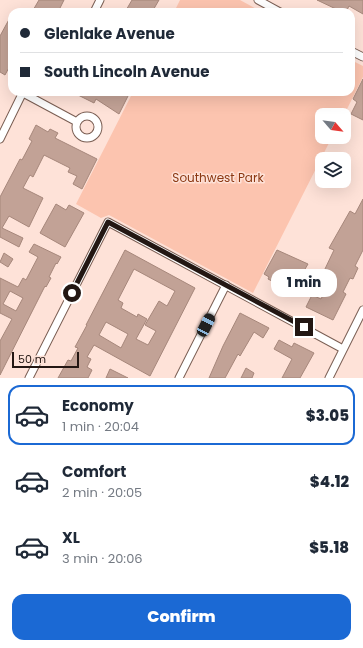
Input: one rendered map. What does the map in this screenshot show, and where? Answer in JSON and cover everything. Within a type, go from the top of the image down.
[{"type":"street","points":[[258,0],[273,8]]},
{"type":"street","points":[[0,139],[22,96]]},
{"type":"street","points":[[29,96],[77,122]]},
{"type":"street","points":[[29,378],[108,222],[343,349]]},
{"type":"street","points":[[179,378],[226,285]]},
{"type":"street","points":[[328,378],[363,310]]},
{"type":"green space","points":[[180,0],[240,0],[255,8],[176,8]]},
{"type":"green space","name":"Southwest Park","points":[[355,62],[363,66],[363,77],[355,93]]},
{"type":"green space","name":"Southwest Park","points":[[131,96],[354,96],[348,108],[315,108],[315,144],[328,144],[324,152],[315,152],[315,171],[253,293],[109,215],[101,218],[76,204]]},
{"type":"building","points":[[39,0],[64,0],[60,8],[34,8]]},
{"type":"building","points":[[132,0],[159,0],[154,8],[127,8]]},
{"type":"building","points":[[317,0],[363,0],[363,14],[355,8],[349,6],[348,8],[334,8]]},
{"type":"building","points":[[8,21],[8,69],[5,75],[0,72],[0,36]]},
{"type":"building","points":[[363,79],[363,120],[351,114],[357,102],[353,99]]},
{"type":"building","points":[[80,96],[128,96],[119,114],[96,99],[94,103]]},
{"type":"building","points":[[36,125],[48,132],[50,129],[58,133],[55,138],[97,159],[82,189],[73,184],[77,176],[68,172],[70,168],[44,155],[33,177],[30,175],[23,188],[43,198],[29,227],[9,216],[2,228],[23,238],[19,247],[0,237],[0,197],[20,159],[22,160],[32,141],[29,139]]},
{"type":"building","points":[[363,199],[363,250],[355,266],[358,268],[353,279],[350,278],[343,292],[346,294],[333,320],[306,307],[312,295],[321,299],[333,276],[324,271],[334,250],[329,248],[350,211],[355,214]]},
{"type":"building","points":[[56,204],[66,210],[69,205],[84,213],[65,247],[40,233]]},
{"type":"building","points":[[34,244],[61,257],[57,264],[56,263],[49,277],[51,278],[46,287],[45,286],[0,375],[0,341],[12,319],[0,313],[0,278],[18,287],[23,278],[26,280],[38,257],[29,252]],"holes":[[[10,291],[23,298],[16,311],[3,304]]]},
{"type":"building","points":[[125,250],[195,288],[150,376],[94,345],[87,357],[91,359],[87,367],[92,370],[88,378],[58,378],[68,360],[71,361],[78,348],[75,347]],"holes":[[[134,269],[175,291],[167,306],[159,301],[145,325],[156,331],[148,345],[136,339],[147,319],[138,314],[137,317],[121,308],[123,303],[118,300]],[[106,322],[128,334],[121,348],[99,335]]]},
{"type":"building","points":[[277,250],[308,264],[301,276],[305,278],[297,294],[268,279],[269,277],[264,274]]},
{"type":"building","points":[[4,253],[13,259],[8,267],[0,262]]},
{"type":"building","points":[[240,313],[269,328],[263,338],[254,332],[240,356],[238,354],[225,378],[209,378],[223,346]]},
{"type":"building","points":[[279,340],[292,347],[294,343],[314,353],[300,378],[282,378],[292,359],[274,349]]},
{"type":"building","points":[[246,368],[254,373],[252,378],[241,378]]},
{"type":"building","points":[[110,369],[128,378],[106,378]]},
{"type":"route","points":[[72,293],[108,222],[304,327]]}]
